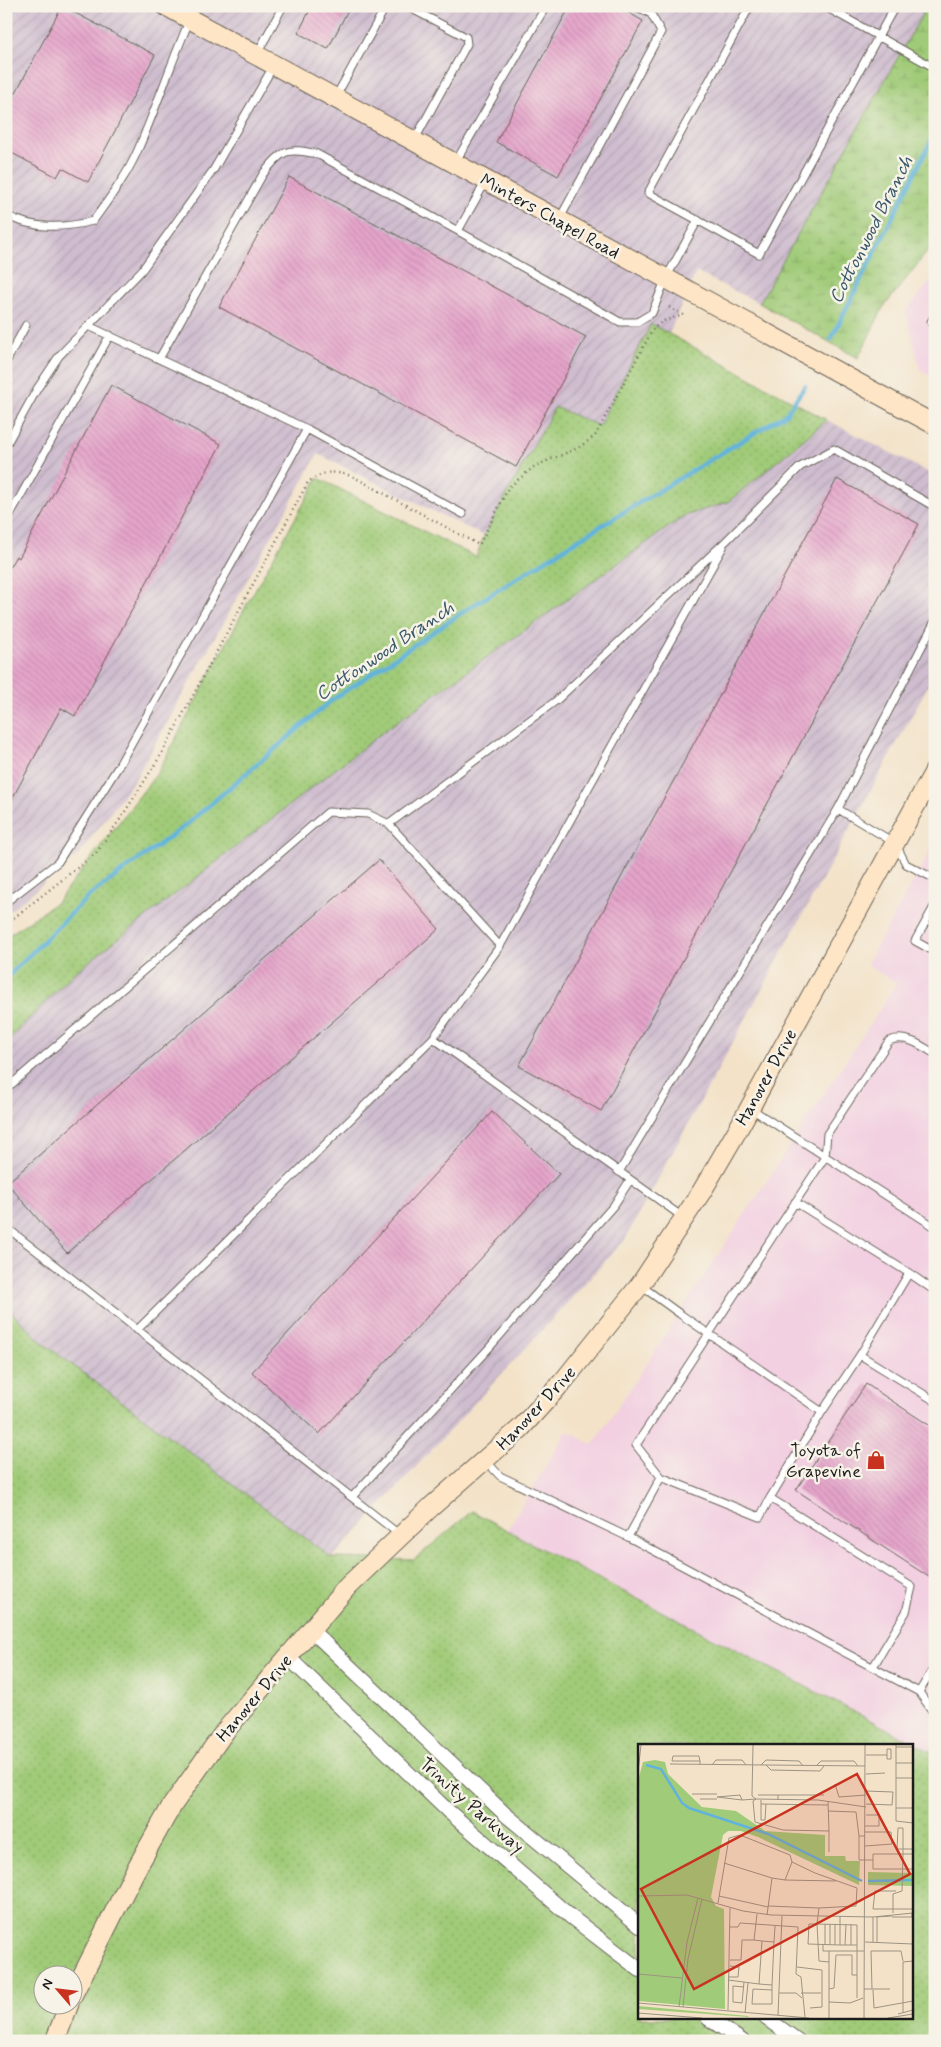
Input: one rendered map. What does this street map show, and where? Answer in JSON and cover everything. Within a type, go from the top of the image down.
[{"type":"street","name":"Minters Chapel Road","points":[[166,6],[935,425]]},
{"type":"street","name":"Hanover Drive","points":[[82,1976],[135,1871],[171,1807],[225,1731],[348,1586],[400,1535],[521,1428],[559,1386],[640,1284],[685,1218],[750,1108],[935,770]]},
{"type":"street","name":"Trinity Parkway","points":[[311,1630],[506,1815],[638,1924]]},
{"type":"street","name":"Trinity Parkway","points":[[288,1656],[448,1812],[571,1917],[638,1968]]},
{"type":"street","points":[[55,2041],[65,2014]]},
{"type":"street","points":[[711,2020],[742,2041]]},
{"type":"street","points":[[769,2020],[798,2041]]},
{"type":"lane","points":[[256,55],[283,6]]},
{"type":"lane","points":[[334,98],[386,6]]},
{"type":"lane","points":[[406,6],[466,37],[467,44],[414,141]]},
{"type":"lane","points":[[455,164],[546,6]]},
{"type":"lane","points":[[559,220],[661,32],[651,14],[636,6]]},
{"type":"lane","points":[[750,6],[648,193],[759,254],[895,6]]},
{"type":"lane","points":[[824,6],[932,66]]},
{"type":"lane","points":[[6,215],[37,226],[69,227],[93,221],[111,196],[136,154],[190,19]]},
{"type":"lane","points":[[6,446],[37,389],[60,356],[142,270],[214,169],[274,65]]},
{"type":"lane","points":[[159,359],[263,174],[278,157],[295,149],[317,154],[620,322],[637,322],[652,313],[666,278],[698,220]]},
{"type":"lane","points":[[458,231],[486,181]]},
{"type":"lane","points":[[935,316],[931,322],[935,329]]},
{"type":"lane","points":[[6,362],[26,325]]},
{"type":"lane","points":[[89,326],[307,429],[463,514]]},
{"type":"lane","points":[[6,522],[9,510],[110,335]]},
{"type":"lane","points":[[6,902],[58,862],[118,767],[307,429]]},
{"type":"lane","points":[[389,824],[557,700],[726,541],[800,467],[834,449],[935,507]]},
{"type":"lane","points":[[137,1330],[433,1038],[500,946],[726,541]]},
{"type":"lane","points":[[620,1172],[838,809],[935,621]]},
{"type":"lane","points":[[838,809],[895,843],[906,864],[935,879]]},
{"type":"lane","points":[[6,1090],[328,812],[368,814],[389,824],[500,946]]},
{"type":"lane","points":[[935,905],[915,941],[935,952]]},
{"type":"lane","points":[[909,1273],[860,1355],[822,1412],[760,1518],[661,1478],[636,1445],[825,1156],[827,1134],[888,1040],[897,1037],[911,1041],[935,1054]]},
{"type":"lane","points":[[433,1038],[685,1218]]},
{"type":"lane","points":[[750,1108],[935,1227]]},
{"type":"lane","points":[[352,1497],[489,1348],[614,1205],[630,1180]]},
{"type":"lane","points":[[795,1202],[935,1291]]},
{"type":"lane","points":[[6,1228],[400,1535]]},
{"type":"lane","points":[[640,1284],[822,1412]]},
{"type":"lane","points":[[860,1355],[935,1401]]},
{"type":"lane","points":[[485,1460],[500,1476],[628,1537],[919,1692],[935,1715]]},
{"type":"lane","points":[[628,1537],[661,1478]]},
{"type":"lane","points":[[770,1498],[912,1587],[906,1612],[873,1667]]},
{"type":"lane","points":[[919,1692],[935,1666]]},
{"type":"path","points":[[6,924],[96,853],[121,818],[161,755],[308,482],[320,474],[334,471],[352,476],[479,545],[510,487],[535,466],[578,448],[595,436],[653,329],[663,321],[683,315],[657,301]]},
{"type":"shaded area","points":[[6,6],[927,6],[759,303],[696,272],[669,333],[651,324],[599,426],[555,407],[484,536],[318,454],[134,781],[79,854],[6,914]]},
{"type":"shaded area","points":[[935,275],[935,378],[920,370],[906,311]]},
{"type":"shaded area","points":[[827,420],[935,476],[935,673],[624,1241],[332,1558],[43,1343],[6,1307],[6,1042],[73,974],[388,728],[684,516],[728,502]]},
{"type":"shaded area","points":[[935,843],[935,1754],[507,1530],[567,1431],[593,1445],[897,983],[866,965]]},
{"type":"green space","points":[[927,6],[935,6],[935,242],[883,308],[858,358],[759,303]]},
{"type":"green space","points":[[651,324],[827,420],[728,502],[684,516],[388,728],[73,974],[6,1042],[6,937],[57,902],[158,772],[247,604],[318,478],[476,557],[484,536],[555,407],[599,426]]},
{"type":"green space","points":[[6,1307],[43,1343],[332,1558],[414,1560],[472,1511],[935,1754],[935,2041],[6,2041]]},
{"type":"building","points":[[62,6],[155,55],[88,182],[62,168],[57,177],[6,150],[6,111]]},
{"type":"building","points":[[312,6],[350,6],[328,49],[298,33]]},
{"type":"building","points":[[570,6],[617,6],[643,21],[558,176],[496,142]]},
{"type":"building","points":[[289,177],[586,337],[516,467],[219,307]]},
{"type":"building","points":[[111,385],[221,444],[75,716],[61,708],[6,810],[6,573],[16,556],[19,558]]},
{"type":"building","points":[[837,479],[919,524],[601,1111],[519,1066]]},
{"type":"building","points":[[379,860],[439,929],[67,1253],[7,1183]]},
{"type":"building","points":[[492,1112],[559,1174],[319,1434],[252,1372]]},
{"type":"building","name":"Toyota of Grapevine","points":[[866,1384],[935,1429],[935,1581],[796,1490]]},
{"type":"waterway","name":"Cottonwood Branch","points":[[831,339],[935,133]]},
{"type":"waterway","name":"Cottonwood Branch","points":[[6,978],[90,895],[185,826],[332,700],[469,608],[786,414],[805,386]]},
{"type":"place","name":"Toyota of Grapevine","points":[[876,1460]]}]
